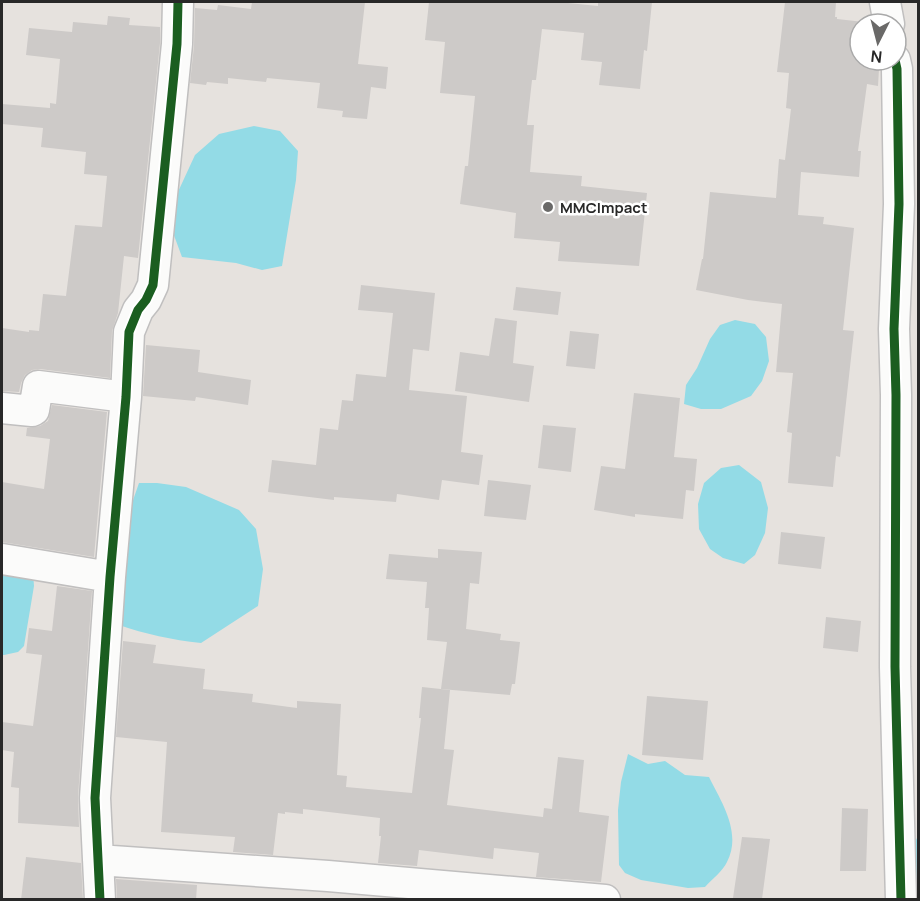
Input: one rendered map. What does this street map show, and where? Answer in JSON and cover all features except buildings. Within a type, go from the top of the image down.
[{"type":"street","points":[[100,900],[95,798],[129,332],[138,310],[153,285],[177,44],[178,2]]},
{"type":"street","points":[[897,72],[899,204],[894,330],[896,395],[895,668],[902,900]]},
{"type":"street","points":[[2,408],[34,410],[38,386],[126,397]]},
{"type":"street","points":[[2,560],[110,577]]},
{"type":"street","points":[[98,860],[328,876],[604,900]]},
{"type":"water","points":[[254,126],[280,131],[298,151],[296,180],[282,266],[262,270],[236,263],[182,257],[172,230],[177,194],[195,155],[219,134]]},
{"type":"water","points":[[735,320],[755,324],[766,337],[769,361],[762,381],[751,396],[721,409],[701,409],[684,404],[686,385],[697,368],[710,339],[720,325]]},
{"type":"water","points":[[739,465],[761,482],[768,508],[765,533],[755,555],[744,564],[723,558],[710,549],[699,529],[698,504],[704,483],[721,468]]},
{"type":"water","points":[[139,483],[186,487],[239,510],[256,529],[263,569],[258,606],[201,643],[159,636],[119,625],[126,577],[125,553],[131,506]]},
{"type":"water","points":[[2,565],[33,573],[34,586],[24,646],[18,652],[4,655],[2,655]]},
{"type":"water","points":[[628,754],[648,764],[665,761],[685,775],[709,777],[728,818],[732,840],[731,851],[725,865],[705,887],[688,888],[641,880],[625,873],[619,865],[618,810],[621,782]]},
{"type":"water","points":[[918,836],[918,895],[911,866]]},
{"type":"cycle path","points":[[100,900],[95,798],[129,332],[138,310],[153,285],[177,44],[178,2]]},
{"type":"cycle path","points":[[897,72],[899,204],[894,329],[896,395],[895,667],[901,900]]},
{"type":"place","name":"MMCImpact","points":[[548,207]]}]
